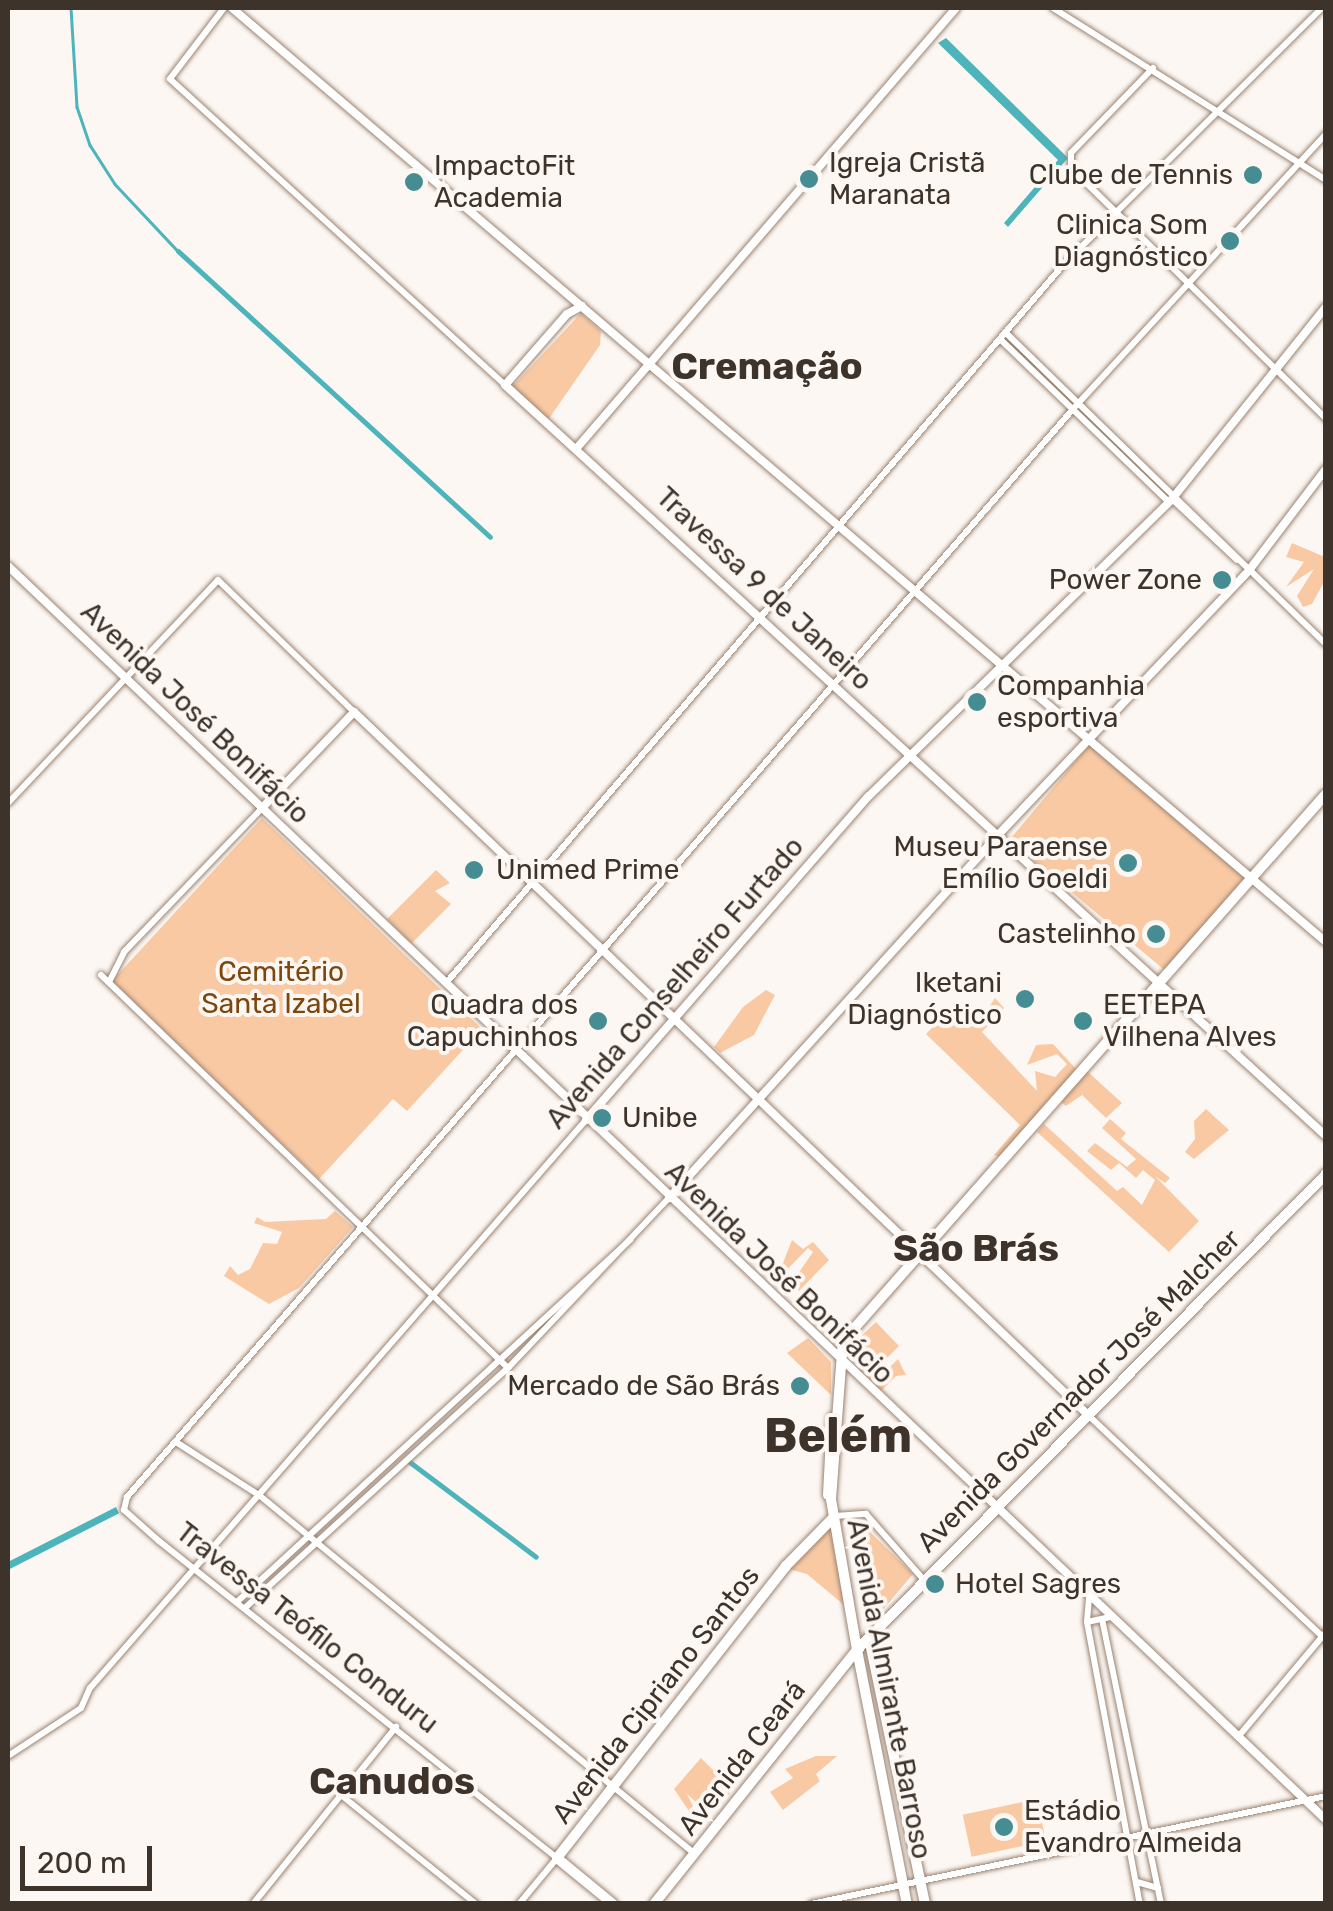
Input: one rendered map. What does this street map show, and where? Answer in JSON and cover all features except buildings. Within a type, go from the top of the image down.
[{"type":"main road","points":[[232,8],[1326,942]]},
{"type":"main road","points":[[576,449],[956,8]]},
{"type":"main road","points":[[567,314],[572,296]]},
{"type":"main road","points":[[505,386],[567,314],[582,306]]},
{"type":"main road","name":"Avenida Conselheiro Furtado","points":[[586,1120],[909,754],[1172,499],[1326,307]]},
{"type":"main road","name":"Travessa 9 de Janeiro","points":[[505,386],[1326,1136]]},
{"type":"main road","points":[[669,1198],[998,835],[1250,569],[1326,469]]},
{"type":"main road","name":"Avenida José Bonifácio","points":[[8,566],[1090,1598],[1106,1618],[1326,1820]]},
{"type":"main road","points":[[262,808],[354,712],[532,887],[1086,1413]]},
{"type":"main road","points":[[840,1363],[853,1326],[920,1256],[1326,794]]},
{"type":"main road","name":"Avenida Governador José Malcher","points":[[864,1644],[1086,1413],[1326,1174]]},
{"type":"main road","name":"Avenida Almirante Barroso","points":[[840,1363],[833,1518],[924,1904]]},
{"type":"main road","name":"Avenida Cipriano Santos","points":[[557,1858],[786,1566],[833,1518]]},
{"type":"main road","name":"Avenida Almirante Barroso","points":[[864,1644],[861,1670],[907,1904]]},
{"type":"main road","name":"Avenida Ceará","points":[[661,1901],[864,1644]]},
{"type":"main road","points":[[844,1666],[861,1670]]},
{"type":"main road","name":"Travessa Teófilo Conduru","points":[[557,1858],[613,1904]]},
{"type":"street","name":"Travessa 9 de Janeiro","points":[[224,8],[170,80],[505,386]]},
{"type":"street","points":[[1053,8],[1326,180]]},
{"type":"street","points":[[446,983],[1002,336],[1115,212],[1322,8]]},
{"type":"street","points":[[1152,68],[1071,153],[1071,168],[1326,419]]},
{"type":"street","points":[[695,1854],[314,1546],[259,1495],[176,1442],[1072,409],[1326,134]]},
{"type":"street","points":[[1002,336],[1080,401],[1172,499]]},
{"type":"street","points":[[1002,336],[1072,409],[1250,569],[1326,644]]},
{"type":"street","points":[[8,803],[218,580],[354,712]]},
{"type":"street","points":[[262,808],[112,967],[100,973],[506,1365]]},
{"type":"street","points":[[110,984],[112,967]]},
{"type":"street","name":"Avenida Conselheiro Furtado","points":[[8,1756],[81,1708],[90,1688],[586,1120]]},
{"type":"street","points":[[246,1608],[506,1365],[669,1198]]},
{"type":"street","points":[[238,1601],[506,1365]]},
{"type":"street","points":[[1086,1413],[1324,1636],[1238,1737]]},
{"type":"street","name":"Travessa Teófilo Conduru","points":[[176,1442],[127,1497],[124,1510],[557,1858]]},
{"type":"street","points":[[833,1518],[862,1512],[921,1570],[924,1581]]},
{"type":"street","points":[[1090,1598],[1087,1622],[1140,1904]]},
{"type":"street","points":[[1087,1622],[1106,1618],[1162,1904]]},
{"type":"street","points":[[253,1904],[396,1728]]},
{"type":"street","points":[[342,1795],[476,1904]]},
{"type":"street","points":[[811,1904],[1326,1796]]},
{"type":"street","points":[[1126,1824],[1135,1833],[1145,1824]]},
{"type":"street","name":"Avenida Cipriano Santos","points":[[519,1904],[557,1858]]},
{"type":"street","points":[[1136,1881],[1158,1888]]},
{"type":"green space","points":[[581,313],[601,331],[600,345],[548,420],[513,386]]},
{"type":"green space","points":[[1292,543],[1325,557],[1324,582],[1312,604],[1303,607],[1297,596],[1314,569],[1286,587],[1304,562],[1286,557]]},
{"type":"green space","points":[[1089,745],[1245,876],[1166,971],[1009,840]]},
{"type":"green space","name":"Cemitério Santa Izabel","points":[[262,818],[482,1029],[407,1111],[393,1099],[319,1179],[111,982]]},
{"type":"green space","name":"Cemitério Santa Izabel","points":[[436,870],[450,883],[435,891],[451,904],[411,944],[387,919]]},
{"type":"green space","points":[[766,990],[775,995],[754,1035],[720,1053],[714,1047],[743,1007]]},
{"type":"green space","points":[[995,998],[1004,1008],[982,1032],[1037,1091],[1035,1071],[1055,1077],[1067,1064],[1057,1054],[1027,1065],[1036,1045],[1053,1044],[1077,1070],[1001,1157],[994,1155],[1020,1125],[926,1034],[952,1007],[966,1020],[980,1021]]},
{"type":"green space","points":[[1087,1071],[1122,1103],[1106,1118],[1082,1095],[1066,1106],[1060,1101]]},
{"type":"green space","points":[[1206,1109],[1229,1130],[1194,1159],[1185,1152],[1195,1139],[1194,1121]]},
{"type":"green space","points":[[1110,1119],[1126,1133],[1121,1139],[1170,1178],[1165,1183],[1155,1176],[1199,1221],[1169,1252],[1037,1132],[1044,1124],[1117,1191],[1123,1187],[1142,1205],[1155,1180],[1143,1170],[1136,1178],[1119,1163],[1111,1170],[1087,1151],[1095,1143],[1127,1167],[1136,1159],[1102,1128]]},
{"type":"green space","points":[[335,1211],[353,1227],[299,1288],[269,1304],[224,1276],[230,1266],[238,1275],[250,1269],[263,1243],[277,1244],[282,1232],[254,1223],[257,1217],[265,1222],[326,1219]]},
{"type":"green space","points":[[792,1240],[803,1249],[813,1242],[829,1260],[799,1291],[793,1281],[813,1252],[808,1248],[776,1281]]},
{"type":"green space","points":[[876,1322],[899,1346],[870,1375],[876,1381],[898,1359],[906,1375],[896,1376],[876,1396],[855,1363],[858,1339]]},
{"type":"green space","points":[[808,1338],[831,1362],[831,1395],[787,1353]]},
{"type":"green space","points":[[850,1520],[861,1523],[913,1574],[875,1619]]},
{"type":"green space","points":[[831,1522],[844,1605],[807,1574],[788,1569]]},
{"type":"green space","points":[[816,1756],[837,1756],[816,1774],[820,1781],[783,1810],[770,1792],[793,1778],[785,1769]]},
{"type":"green space","points":[[701,1758],[733,1790],[723,1800],[711,1789],[696,1802],[687,1794],[693,1806],[689,1811],[674,1789]]},
{"type":"green space","name":"Estádio Evandro Almeida","points":[[1037,1799],[1046,1841],[972,1857],[963,1815]]},
{"type":"water","points":[[946,38],[1068,158],[1008,227],[1004,223],[1058,160],[938,43]]},
{"type":"water","points":[[116,1507],[119,1513],[8,1570],[8,1562]]},
{"type":"waterway","points":[[71,8],[77,107],[90,145],[115,184],[178,251]]},
{"type":"waterway","points":[[178,251],[490,537]]},
{"type":"waterway","points":[[1004,336],[1035,365]]},
{"type":"waterway","points":[[407,1460],[536,1557]]},
{"type":"place","name":"Clube de Tennis","points":[[1253,175]]},
{"type":"place","name":"Igreja Cristã Maranata","points":[[809,179]]},
{"type":"place","name":"ImpactoFit Academia","points":[[414,182]]},
{"type":"place","name":"Clinica Som Diagnóstico","points":[[1230,241]]},
{"type":"place","name":"Power Zone","points":[[1222,580]]},
{"type":"place","name":"Companhia esportiva","points":[[977,702]]},
{"type":"place","name":"Museu Paraense Emílio Goeldi","points":[[1128,863]]},
{"type":"place","name":"Unimed Prime","points":[[474,870]]},
{"type":"place","name":"Castelinho","points":[[1156,934]]},
{"type":"place","name":"Iketani Diagnóstico","points":[[1025,999]]},
{"type":"place","name":"Quadra dos Capuchinhos","points":[[598,1021]]},
{"type":"place","name":"EETEPA Vilhena Alves","points":[[1083,1021]]},
{"type":"place","name":"Unibe","points":[[602,1118]]},
{"type":"place","name":"Mercado de São Brás","points":[[800,1386]]},
{"type":"place","name":"Hotel Sagres","points":[[935,1584]]},
{"type":"place","name":"Estádio Evandro Almeida","points":[[1004,1827]]},
{"type":"district","name":"Cremação","points":[[767,367]]},
{"type":"district","name":"São Brás","points":[[976,1249]]},
{"type":"district","name":"Belém","points":[[838,1436]]},
{"type":"district","name":"Canudos","points":[[392,1782]]}]
